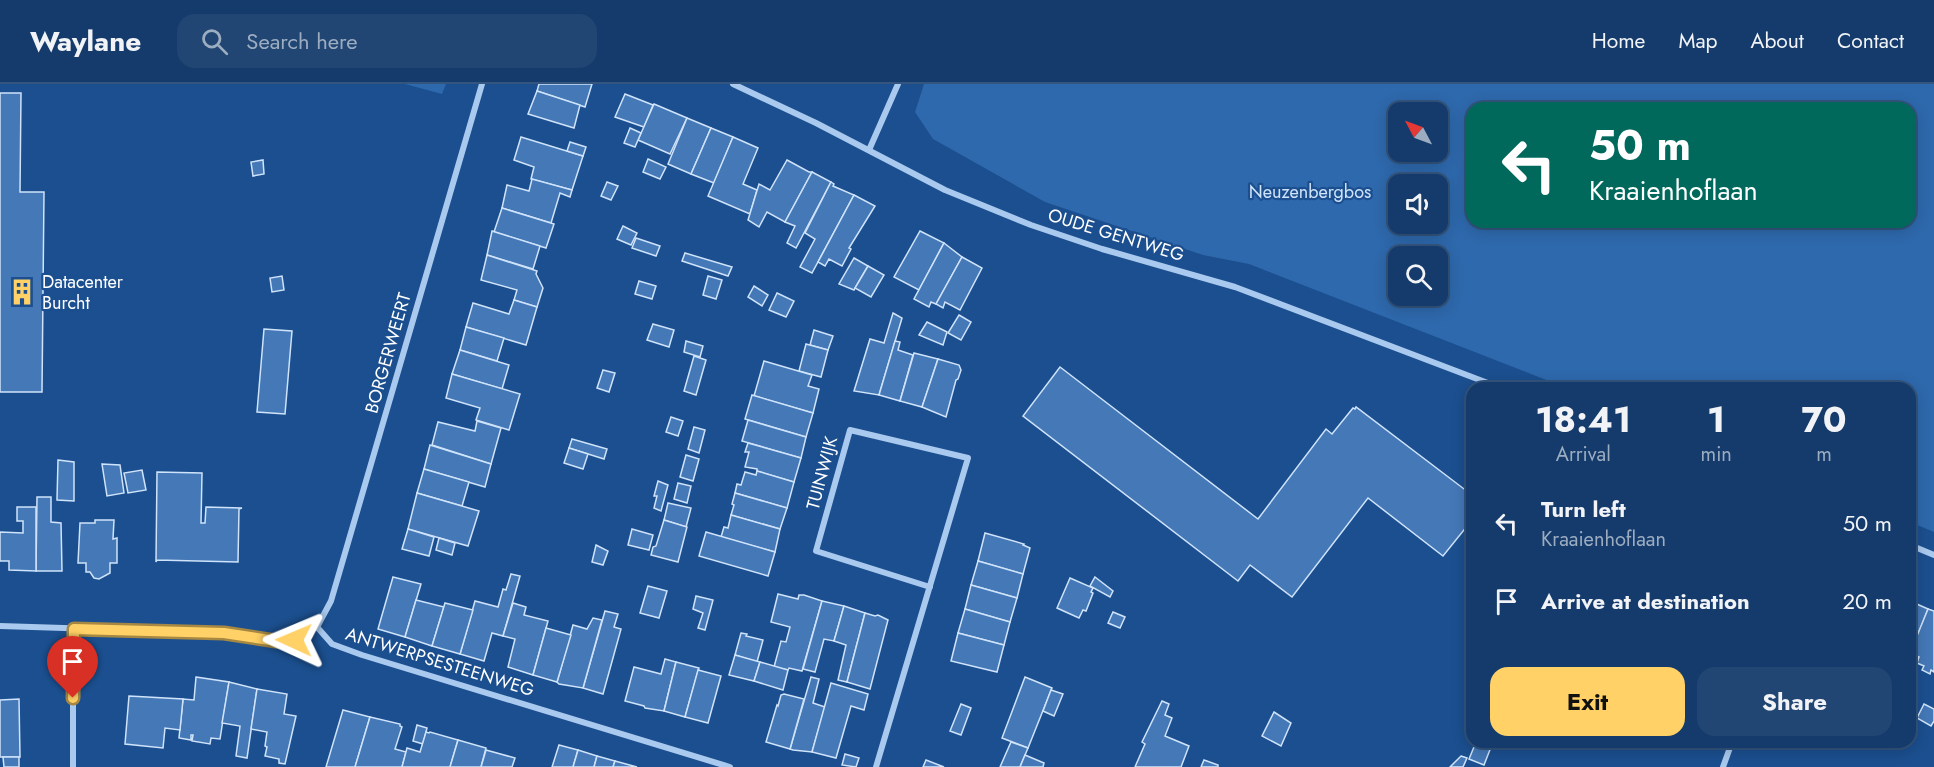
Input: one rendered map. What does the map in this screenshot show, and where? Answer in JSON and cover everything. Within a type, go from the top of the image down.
[{"type":"street","name":"BORGERWEERT","points":[[317,627],[331,601],[482,84]]},
{"type":"street","name":"OUDE GENTWEG","points":[[733,84],[816,123],[945,190],[1031,225],[1102,249],[1235,287],[1486,382]]},
{"type":"street","points":[[869,150],[898,84]]},
{"type":"street","name":"TUINWIJK","points":[[876,767],[930,587],[968,458],[850,430],[816,552],[930,587]]},
{"type":"street","points":[[1916,548],[1934,555]]},
{"type":"street","points":[[0,627],[224,633],[276,641],[294,640],[317,627]]},
{"type":"street","name":"ANTWERPSESTEENWEG","points":[[317,627],[332,644],[362,655],[730,767]]},
{"type":"street","points":[[73,767],[74,629]]},
{"type":"street","points":[[1723,767],[1730,748]]},
{"type":"green space","points":[[405,84],[446,84],[442,94]]},
{"type":"green space","name":"Neuzenbergbos","points":[[924,84],[1934,84],[1934,532],[1916,524],[1916,382],[1552,382],[1249,264],[1203,255],[1045,202],[933,139],[915,112]]},
{"type":"building","points":[[539,84],[592,84],[585,107],[537,91]]},
{"type":"building","points":[[537,91],[580,105],[574,128],[528,114]]},
{"type":"building","name":"Datacenter Burcht","points":[[0,93],[21,93],[20,192],[44,192],[42,392],[0,392]]},
{"type":"building","points":[[625,94],[653,105],[644,127],[615,117]]},
{"type":"building","points":[[654,104],[687,118],[670,154],[638,140]]},
{"type":"building","points":[[687,118],[711,128],[691,174],[668,164]]},
{"type":"building","points":[[630,128],[641,133],[635,147],[624,143]]},
{"type":"building","points":[[711,128],[733,137],[714,183],[691,174]]},
{"type":"building","points":[[521,137],[583,156],[572,190],[531,179],[534,167],[514,160]]},
{"type":"building","points":[[733,137],[758,148],[743,184],[757,190],[750,214],[708,196]]},
{"type":"building","points":[[570,142],[586,147],[583,156],[567,151]]},
{"type":"building","points":[[648,159],[666,167],[660,179],[643,172]]},
{"type":"building","points":[[263,160],[264,174],[253,176],[251,162]]},
{"type":"building","points":[[787,160],[812,172],[785,222],[767,212],[759,227],[748,220],[759,184],[770,190]]},
{"type":"building","points":[[812,172],[831,182],[796,248],[787,243],[795,226],[785,222]]},
{"type":"building","points":[[532,179],[572,190],[570,197],[560,193],[551,223],[502,208],[507,185],[529,191]]},
{"type":"building","points":[[607,182],[618,186],[611,200],[601,196]]},
{"type":"building","points":[[831,182],[833,186],[854,195],[812,273],[800,267],[815,239],[805,233]]},
{"type":"building","points":[[854,195],[875,206],[849,248],[851,249],[842,266],[829,259],[825,266],[818,262]]},
{"type":"building","points":[[502,208],[554,224],[546,248],[494,232]]},
{"type":"building","points":[[623,226],[637,233],[631,245],[617,239]]},
{"type":"building","points":[[492,231],[540,246],[533,269],[487,255]]},
{"type":"building","points":[[920,231],[944,243],[919,290],[894,277]]},
{"type":"building","points":[[636,238],[660,246],[656,256],[632,248]]},
{"type":"building","points":[[944,243],[962,257],[936,304],[931,302],[929,307],[914,299]]},
{"type":"building","points":[[685,253],[732,267],[728,276],[682,261]]},
{"type":"building","points":[[487,255],[537,271],[536,274],[543,288],[537,307],[514,300],[517,290],[481,280]]},
{"type":"building","points":[[962,257],[982,268],[960,310],[945,302],[943,308],[936,304]]},
{"type":"building","points":[[854,258],[868,266],[854,290],[839,284]]},
{"type":"building","points":[[868,266],[884,275],[871,297],[855,288]]},
{"type":"building","points":[[282,276],[284,290],[272,292],[270,278]]},
{"type":"building","points":[[708,276],[722,280],[716,299],[703,295]]},
{"type":"building","points":[[639,281],[656,286],[652,299],[635,294]]},
{"type":"building","points":[[754,286],[768,295],[762,306],[748,297]]},
{"type":"building","points":[[777,293],[794,301],[786,317],[769,310]]},
{"type":"building","points":[[514,300],[537,307],[526,345],[466,327],[473,303],[509,314]]},
{"type":"building","points":[[893,313],[902,318],[879,395],[854,391],[870,339],[884,343]]},
{"type":"building","points":[[959,315],[971,322],[961,340],[948,333]]},
{"type":"building","points":[[927,322],[947,332],[943,345],[919,335]]},
{"type":"building","points":[[653,324],[674,330],[669,347],[647,340]]},
{"type":"building","points":[[466,327],[504,338],[497,361],[460,350]]},
{"type":"building","points":[[264,329],[292,331],[285,414],[257,412]]},
{"type":"building","points":[[814,330],[833,336],[828,350],[810,345]]},
{"type":"building","points":[[686,341],[703,346],[700,357],[684,352]]},
{"type":"building","points":[[895,341],[900,342],[898,350],[913,355],[900,401],[879,395]]},
{"type":"building","points":[[806,344],[828,350],[821,377],[799,371]]},
{"type":"building","points":[[460,350],[509,365],[502,389],[452,374]]},
{"type":"building","points":[[914,353],[938,359],[922,407],[900,401]]},
{"type":"building","points":[[694,356],[706,360],[696,395],[684,391]]},
{"type":"building","points":[[938,359],[959,365],[961,370],[946,417],[922,407]]},
{"type":"building","points":[[764,361],[812,375],[808,386],[819,389],[813,413],[754,396]]},
{"type":"building","points":[[1060,367],[1258,519],[1326,429],[1332,434],[1356,407],[1466,490],[1466,527],[1443,556],[1368,498],[1292,597],[1250,565],[1238,581],[1023,416]]},
{"type":"building","points":[[603,370],[615,373],[609,392],[597,388]]},
{"type":"building","points":[[452,374],[520,394],[509,430],[476,420],[480,408],[446,398]]},
{"type":"building","points":[[752,395],[813,413],[806,437],[745,419]]},
{"type":"building","points":[[671,417],[683,421],[678,436],[666,432]]},
{"type":"building","points":[[748,420],[806,437],[801,458],[742,441]]},
{"type":"building","points":[[477,421],[501,428],[491,464],[432,445],[438,422],[475,431]]},
{"type":"building","points":[[694,427],[705,430],[699,453],[688,449]]},
{"type":"building","points":[[572,439],[607,449],[604,459],[569,448]]},
{"type":"building","points":[[748,443],[801,458],[794,482],[745,467],[749,452],[745,452]]},
{"type":"building","points":[[430,445],[491,464],[485,487],[424,469]]},
{"type":"building","points":[[569,448],[588,454],[583,469],[564,463]]},
{"type":"building","points":[[686,455],[699,459],[693,481],[680,477]]},
{"type":"building","points":[[58,460],[74,462],[74,501],[57,500]]},
{"type":"building","points":[[102,464],[120,465],[124,493],[107,496]]},
{"type":"building","points":[[424,469],[469,482],[462,506],[417,493]]},
{"type":"building","points":[[142,470],[146,490],[128,493],[124,473]]},
{"type":"building","points":[[757,471],[794,482],[787,508],[735,493],[737,484],[741,485],[745,472],[756,475]]},
{"type":"building","points":[[157,472],[202,473],[201,523],[205,523],[206,507],[242,508],[239,509],[238,562],[157,560],[156,562]]},
{"type":"building","points":[[658,481],[668,485],[661,511],[654,508]]},
{"type":"building","points":[[678,483],[691,486],[687,503],[674,499]]},
{"type":"building","points":[[417,493],[479,511],[468,546],[408,529]]},
{"type":"building","points":[[735,493],[787,508],[780,529],[731,515]]},
{"type":"building","points":[[37,497],[51,497],[51,522],[61,523],[62,571],[36,571]]},
{"type":"building","points":[[668,503],[691,508],[686,527],[664,520]]},
{"type":"building","points":[[17,507],[36,507],[36,571],[9,570],[9,561],[0,561],[0,532],[23,533],[23,521],[17,521]]},
{"type":"building","points":[[731,515],[780,529],[775,552],[721,537],[724,527],[728,528]]},
{"type":"building","points":[[95,520],[114,520],[113,539],[117,538],[117,563],[110,563],[110,573],[99,579],[94,578],[90,572],[86,572],[86,563],[78,563],[80,523],[95,523]]},
{"type":"building","points":[[664,520],[687,527],[678,562],[651,555]]},
{"type":"building","points":[[408,529],[434,537],[429,556],[402,549]]},
{"type":"building","points":[[632,529],[653,535],[649,550],[628,545]]},
{"type":"building","points":[[706,532],[775,552],[768,576],[699,556]]},
{"type":"building","points":[[985,533],[1024,544],[1030,548],[1023,574],[978,561]]},
{"type":"building","points":[[439,538],[455,543],[452,555],[436,550]]},
{"type":"building","points":[[596,545],[608,551],[603,565],[592,562]]},
{"type":"building","points":[[978,561],[1023,574],[1017,598],[971,585]]},
{"type":"building","points":[[511,574],[520,576],[503,636],[492,633],[484,661],[460,654],[475,601],[498,607],[503,589],[506,590]]},
{"type":"building","points":[[393,577],[421,584],[405,637],[378,629]]},
{"type":"building","points":[[1095,577],[1113,591],[1110,597],[1090,586]]},
{"type":"building","points":[[1070,578],[1093,588],[1086,611],[1083,610],[1079,618],[1057,608]]},
{"type":"building","points":[[971,585],[1017,598],[1010,622],[965,609]]},
{"type":"building","points":[[648,586],[667,591],[659,618],[640,613]]},
{"type":"building","points":[[778,594],[798,599],[799,595],[804,595],[822,601],[802,671],[774,667],[781,641],[786,642],[790,627],[771,622]]},
{"type":"building","points":[[696,596],[713,600],[705,630],[698,628],[703,613],[693,609]]},
{"type":"building","points":[[416,600],[444,607],[432,646],[405,637]]},
{"type":"building","points":[[822,601],[844,606],[834,641],[824,639],[815,672],[803,669]]},
{"type":"building","points":[[445,603],[473,610],[460,654],[432,646]]},
{"type":"building","points":[[513,603],[526,607],[524,615],[548,621],[533,675],[508,667],[515,639],[503,636]]},
{"type":"building","points":[[1916,604],[1928,609],[1916,640]]},
{"type":"building","points":[[844,606],[865,613],[847,682],[838,680],[846,645],[834,641]]},
{"type":"building","points":[[965,609],[1010,622],[1004,645],[958,633]]},
{"type":"building","points":[[1928,609],[1934,611],[1934,672],[1931,670],[1930,674],[1922,670],[1924,666],[1917,663],[1919,657],[1916,656],[1916,638]]},
{"type":"building","points":[[605,611],[618,614],[614,627],[621,629],[603,694],[583,688]]},
{"type":"building","points":[[1113,612],[1125,617],[1120,628],[1108,623]]},
{"type":"building","points":[[865,613],[878,615],[888,620],[870,689],[847,682]]},
{"type":"building","points":[[593,618],[602,620],[583,688],[559,684],[557,682],[573,625],[587,629]]},
{"type":"building","points":[[546,628],[571,635],[557,682],[533,675]]},
{"type":"building","points":[[741,633],[763,640],[757,662],[735,655]]},
{"type":"building","points":[[958,633],[1004,645],[997,672],[951,661]]},
{"type":"building","points":[[735,655],[760,662],[754,681],[729,675]]},
{"type":"building","points":[[665,659],[676,662],[664,711],[645,708],[625,701],[634,667],[661,674]]},
{"type":"building","points":[[676,662],[699,668],[685,717],[664,711]]},
{"type":"building","points":[[760,662],[788,670],[783,690],[754,681]]},
{"type":"building","points":[[698,670],[721,676],[708,723],[685,717]]},
{"type":"building","points":[[196,677],[229,682],[220,739],[211,738],[210,744],[192,741],[193,735],[191,735],[191,740],[179,738],[183,699],[194,700]]},
{"type":"building","points":[[811,677],[819,679],[813,703],[825,707],[812,752],[793,750],[790,749]]},
{"type":"building","points":[[1025,677],[1052,688],[1028,748],[1002,738]]},
{"type":"building","points":[[229,682],[257,689],[247,758],[236,756],[240,726],[222,723]]},
{"type":"building","points":[[831,683],[868,694],[864,710],[851,706],[836,758],[812,752]]},
{"type":"building","points":[[257,689],[287,694],[284,714],[296,716],[285,764],[279,763],[279,759],[265,756],[267,732],[251,729]]},
{"type":"building","points":[[1051,690],[1063,694],[1054,716],[1043,711]]},
{"type":"building","points":[[781,695],[804,699],[790,749],[766,742],[777,705]]},
{"type":"building","points":[[129,696],[183,699],[180,730],[165,728],[163,748],[125,744]]},
{"type":"building","points":[[19,699],[20,757],[0,757],[0,700]]},
{"type":"building","points":[[1162,701],[1169,704],[1165,715],[1172,718],[1165,736],[1189,746],[1181,767],[1135,767],[1145,744],[1142,742]]},
{"type":"building","points":[[961,704],[971,708],[961,735],[950,731]]},
{"type":"building","points":[[1924,704],[1934,709],[1934,721],[1931,726],[1917,718]]},
{"type":"building","points":[[343,710],[370,717],[355,767],[326,767]]},
{"type":"building","points":[[1274,712],[1291,723],[1281,746],[1262,736]]},
{"type":"building","points":[[370,717],[400,724],[402,727],[395,749],[406,752],[402,767],[355,767]]},
{"type":"building","points":[[417,725],[427,728],[423,744],[413,741]]},
{"type":"building","points":[[426,732],[458,740],[450,767],[402,767],[407,748],[420,752]]},
{"type":"building","points":[[458,740],[486,748],[481,767],[450,767]]},
{"type":"building","points":[[1011,742],[1028,748],[1020,767],[1000,767]]},
{"type":"building","points":[[559,745],[578,750],[573,767],[552,767]]},
{"type":"building","points":[[1474,748],[1491,748],[1484,765],[1469,759]]},
{"type":"building","points":[[486,750],[515,758],[512,767],[481,767]]},
{"type":"building","points":[[578,750],[597,756],[594,767],[573,767]]},
{"type":"building","points":[[845,754],[859,758],[856,767],[842,765]]},
{"type":"building","points":[[1025,755],[1044,763],[1043,767],[1020,767]]},
{"type":"building","points":[[597,756],[615,761],[613,767],[594,767]]},
{"type":"building","points":[[1461,756],[1467,758],[1463,767],[1450,767]]},
{"type":"building","points":[[3,757],[19,757],[19,767],[4,767]]},
{"type":"building","points":[[926,760],[944,767],[923,767]]},
{"type":"building","points":[[1204,760],[1218,765],[1218,767],[1201,767]]},
{"type":"building","points":[[615,761],[637,767],[613,767]]},
{"type":"place","name":"Datacenter Burcht","points":[[22,292]]},
{"type":"route","points":[[73,698],[74,629],[224,633],[276,641],[294,640]]}]
